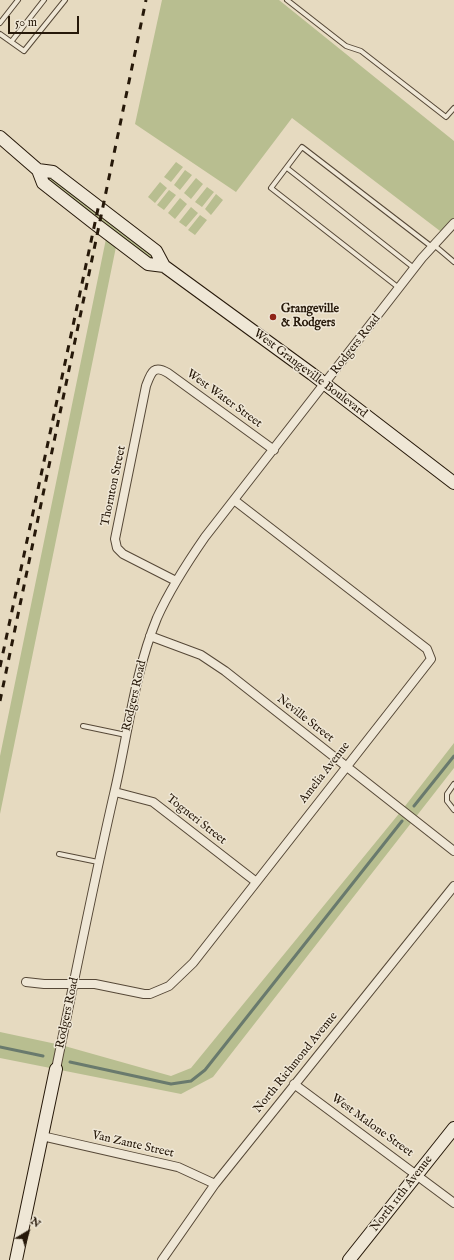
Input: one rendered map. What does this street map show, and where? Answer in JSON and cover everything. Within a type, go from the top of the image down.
[{"type":"main road","name":"West Grangeville Boulevard","points":[[0,137],[38,170],[43,184],[94,223],[148,264],[164,266],[325,384],[454,483]]},
{"type":"main road","name":"Rodgers Road","points":[[16,1260],[56,1069]]},
{"type":"main road","name":"North 11th Avenue","points":[[349,1260],[454,1128]]},
{"type":"street","name":"Rodgers Road","points":[[56,1069],[98,862],[115,792],[126,735],[150,636],[165,600],[189,559],[234,500],[414,268],[454,223]]},
{"type":"street","name":"West Water Street","points":[[161,368],[274,450]]},
{"type":"street","name":"Thornton Street","points":[[161,368],[156,369],[150,375],[146,386],[115,539],[117,548],[122,554],[176,581]]},
{"type":"street","name":"Amelia Avenue","points":[[26,982],[44,984],[95,984],[144,994],[160,991],[177,979],[193,963],[255,881],[429,664],[431,654],[426,649],[234,500]]},
{"type":"street","name":"Neville Street","points":[[150,636],[201,655],[454,851]]},
{"type":"street","name":"Togneri Street","points":[[115,792],[153,802],[255,881]]},
{"type":"street","name":"North Richmond Avenue","points":[[162,1260],[215,1184],[454,886]]},
{"type":"street","name":"West Malone Street","points":[[294,1084],[454,1203]]},
{"type":"street","name":"Van Zante Street","points":[[42,1136],[178,1167],[215,1184]]},
{"type":"lane","points":[[0,23],[18,0]]},
{"type":"lane","points":[[11,42],[44,0]]},
{"type":"lane","points":[[0,34],[24,52],[65,0]]},
{"type":"lane","points":[[287,0],[346,46],[361,51],[446,117],[454,108]]},
{"type":"lane","points":[[399,288],[271,188],[302,147],[454,262]]},
{"type":"lane","points":[[287,168],[414,268]]},
{"type":"lane","points":[[83,726],[126,735]]},
{"type":"lane","points":[[454,784],[447,794],[447,801],[454,810]]},
{"type":"lane","points":[[59,854],[98,862]]},
{"type":"green space","points":[[162,0],[279,0],[454,141],[454,223],[444,234],[292,118],[236,192],[135,124]]},
{"type":"green space","points":[[176,162],[183,167],[171,182],[164,177]]},
{"type":"green space","points":[[38,170],[53,172],[103,211],[164,266],[117,242],[0,814],[0,756],[107,234]]},
{"type":"green space","points":[[185,170],[192,175],[180,190],[174,185]]},
{"type":"green space","points":[[196,178],[203,184],[191,199],[184,193]]},
{"type":"green space","points":[[160,182],[167,188],[155,203],[148,197]]},
{"type":"green space","points":[[207,187],[214,192],[202,207],[195,202]]},
{"type":"green space","points":[[169,190],[176,195],[164,210],[157,205]]},
{"type":"green space","points":[[216,194],[223,200],[211,215],[205,209]]},
{"type":"green space","points":[[180,198],[187,204],[175,219],[168,213]]},
{"type":"green space","points":[[191,207],[198,213],[186,227],[179,222]]},
{"type":"green space","points":[[200,215],[207,220],[195,235],[188,230]]},
{"type":"green space","points":[[454,743],[454,768],[213,1077],[181,1094],[0,1058],[0,1032],[61,1045],[171,1076],[191,1068],[402,810]]},
{"type":"waterway","points":[[414,806],[454,756]]},
{"type":"waterway","points":[[70,1062],[171,1084],[191,1081],[205,1070],[402,821]]},
{"type":"waterway","points":[[0,1047],[43,1056]]},
{"type":"railway","points":[[0,701],[146,0]]},
{"type":"railway","points":[[0,667],[99,204]]},
{"type":"place","name":"Grangeville & Rodgers","points":[[273,317]]}]
